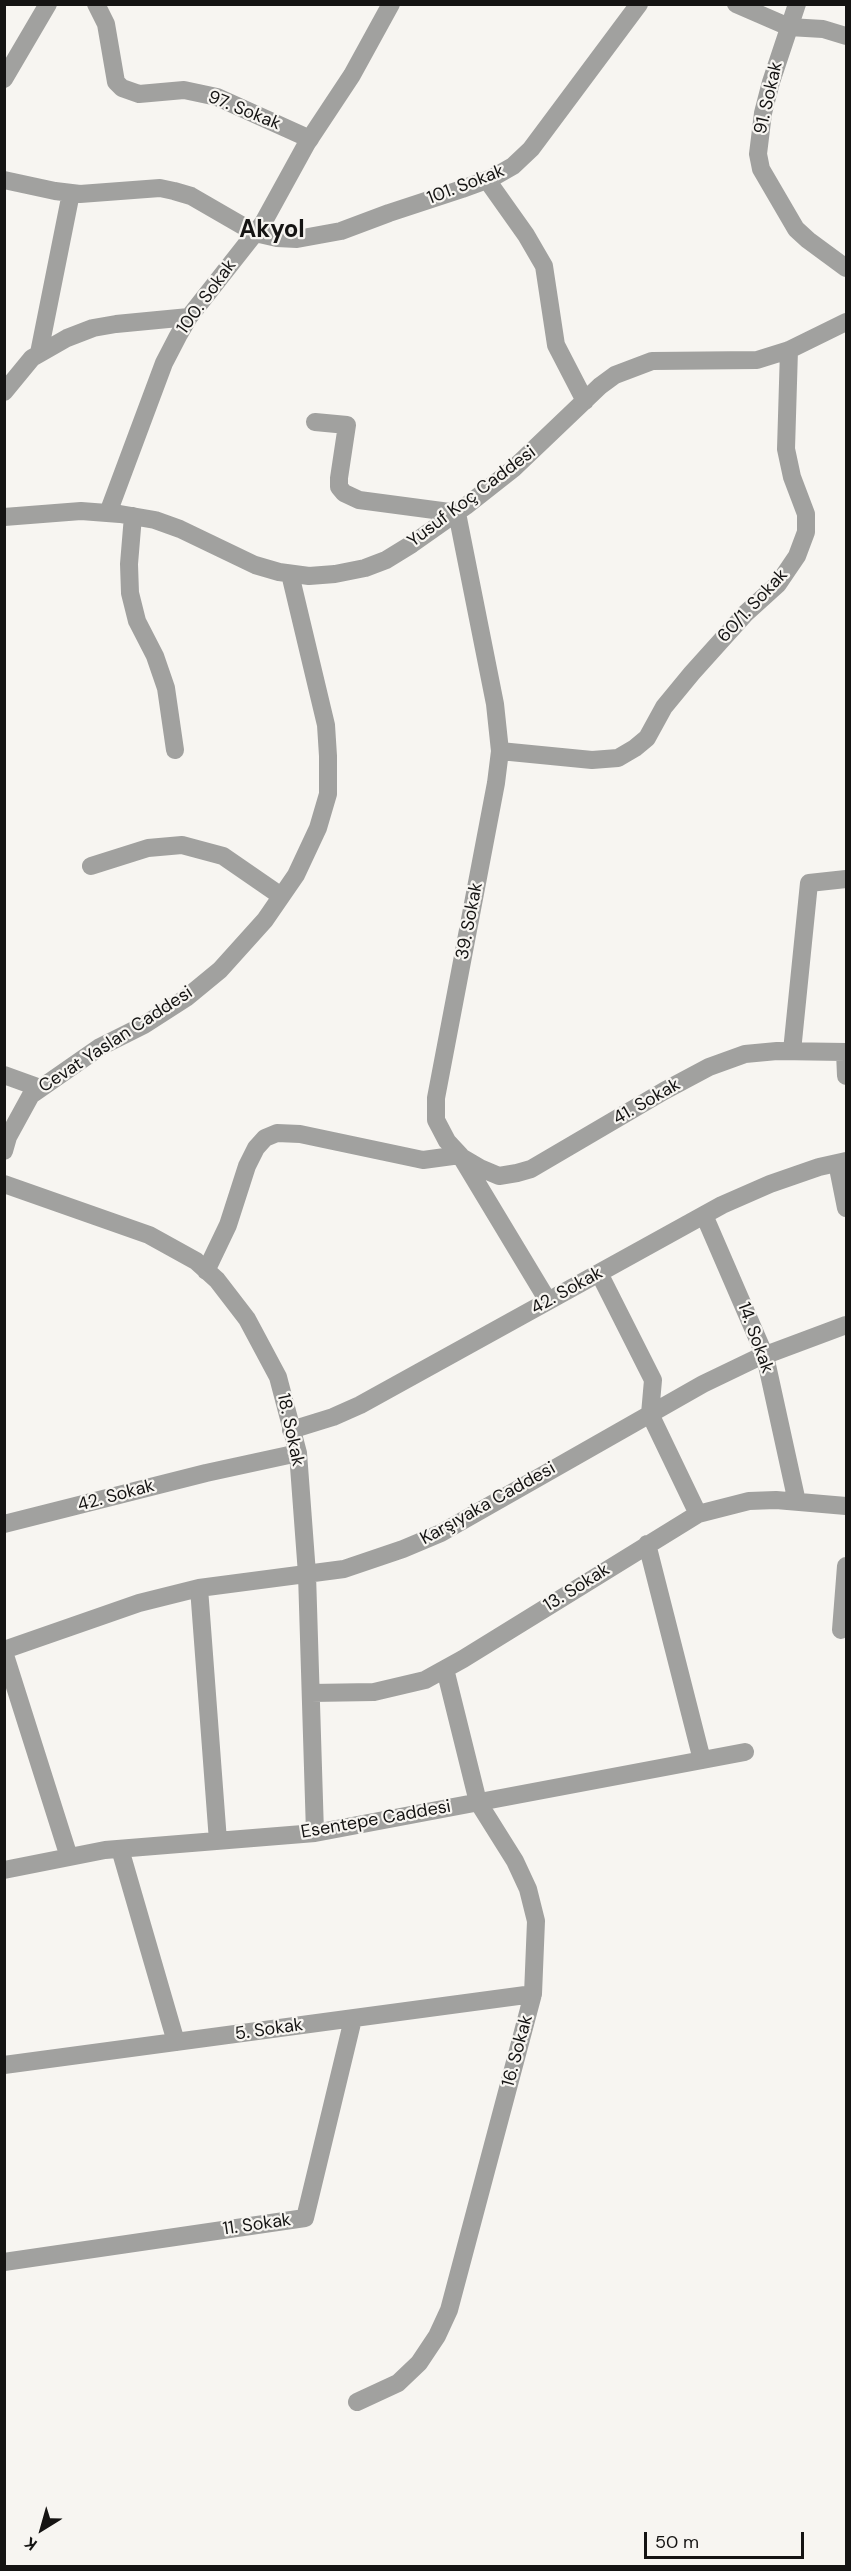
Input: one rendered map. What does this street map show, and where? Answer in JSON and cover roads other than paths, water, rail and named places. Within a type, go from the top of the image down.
[{"type":"street","points":[[4,79],[48,4]]},
{"type":"street","name":"97. Sokak","points":[[96,4],[106,24],[116,82],[122,88],[139,94],[184,90],[217,97],[310,139]]},
{"type":"street","name":"100. Sokak","points":[[108,513],[164,363],[189,317],[255,233],[310,139],[364,55],[391,4]]},
{"type":"street","name":"101. Sokak","points":[[255,233],[297,239],[341,231],[487,180],[513,166],[531,149],[639,4]]},
{"type":"street","points":[[736,4],[789,27],[823,30],[846,36]]},
{"type":"street","name":"91. Sokak","points":[[797,4],[763,113],[758,154],[761,169],[796,229],[846,268]]},
{"type":"street","points":[[4,180],[71,193],[107,194],[160,188],[191,196],[255,233]]},
{"type":"street","points":[[487,180],[526,234],[544,266],[556,345],[585,401]]},
{"type":"street","points":[[39,353],[71,193]]},
{"type":"street","points":[[4,392],[32,358],[67,338],[93,328],[189,317]]},
{"type":"street","name":"Yusuf Koç Caddesi","points":[[4,517],[81,511],[133,516],[155,520],[180,529],[255,566],[290,574],[318,576],[365,568],[386,560],[457,513],[513,469],[615,375],[652,361],[757,360],[789,350],[846,322]]},
{"type":"street","name":"60/1. Sokak","points":[[500,751],[592,760],[618,758],[647,738],[664,707],[692,673],[747,613],[778,584],[797,556],[806,532],[806,514],[792,477],[786,449],[789,350]]},
{"type":"street","points":[[315,422],[347,425],[339,478],[339,487],[344,493],[359,500],[457,513]]},
{"type":"street","name":"39. Sokak","points":[[457,513],[495,704],[500,751],[496,783],[436,1098],[436,1120],[447,1141],[460,1155],[548,1301]]},
{"type":"street","points":[[133,516],[129,564],[130,593],[137,621],[155,656],[166,688],[175,750]]},
{"type":"street","name":"Cevat Yaslan Caddesi","points":[[4,1150],[18,1115],[31,1095],[100,1047],[144,1025],[186,998],[220,970],[265,920],[296,875],[318,828],[328,794],[326,725],[290,574]]},
{"type":"street","points":[[91,866],[148,848],[182,845],[223,856],[281,896]]},
{"type":"street","points":[[792,1051],[809,883],[846,879]]},
{"type":"street","name":"41. Sokak","points":[[460,1155],[480,1168],[499,1176],[517,1173],[531,1169],[709,1067],[746,1054],[792,1051],[846,1052]]},
{"type":"street","points":[[846,1052],[846,1076]]},
{"type":"street","points":[[4,1075],[40,1088]]},
{"type":"street","points":[[206,1271],[228,1225],[247,1166],[256,1148],[265,1138],[277,1133],[300,1134],[423,1160],[460,1155]]},
{"type":"street","points":[[842,1162],[846,1208]]},
{"type":"street","name":"42. Sokak","points":[[291,1430],[333,1417],[360,1405],[704,1215],[770,1184],[819,1167],[842,1162]]},
{"type":"street","name":"18. Sokak","points":[[4,1184],[149,1236],[175,1248],[196,1261],[230,1295],[262,1343],[278,1377],[298,1453],[307,1574],[315,1833]]},
{"type":"street","name":"14. Sokak","points":[[704,1215],[765,1356],[797,1502]]},
{"type":"street","points":[[599,1273],[653,1380],[650,1414],[698,1514]]},
{"type":"street","name":"Karşıyaka Caddesi","points":[[4,1651],[139,1603],[200,1588],[344,1569],[441,1533],[703,1384],[765,1356],[846,1325]]},
{"type":"street","name":"42. Sokak","points":[[4,1524],[206,1473],[298,1453]]},
{"type":"street","name":"13. Sokak","points":[[311,1693],[374,1692],[425,1680],[698,1514],[749,1501],[846,1506]]},
{"type":"street","points":[[647,1544],[702,1760]]},
{"type":"street","points":[[841,1630],[846,1566]]},
{"type":"street","points":[[200,1588],[218,1841]]},
{"type":"street","points":[[4,1651],[69,1857]]},
{"type":"street","name":"16. Sokak","points":[[357,2402],[398,2383],[419,2363],[437,2336],[449,2310],[533,1994],[536,1921],[528,1889],[515,1861],[478,1803],[446,1669]]},
{"type":"street","name":"Esentepe Caddesi","points":[[4,1870],[120,1849],[315,1833],[745,1752]]},
{"type":"street","points":[[120,1849],[176,2042]]},
{"type":"street","name":"5. Sokak","points":[[4,2065],[533,1994]]},
{"type":"street","name":"11. Sokak","points":[[4,2262],[305,2218],[353,2019]]},
{"type":"district","name":"Akyol","points":[[272,231]]}]
